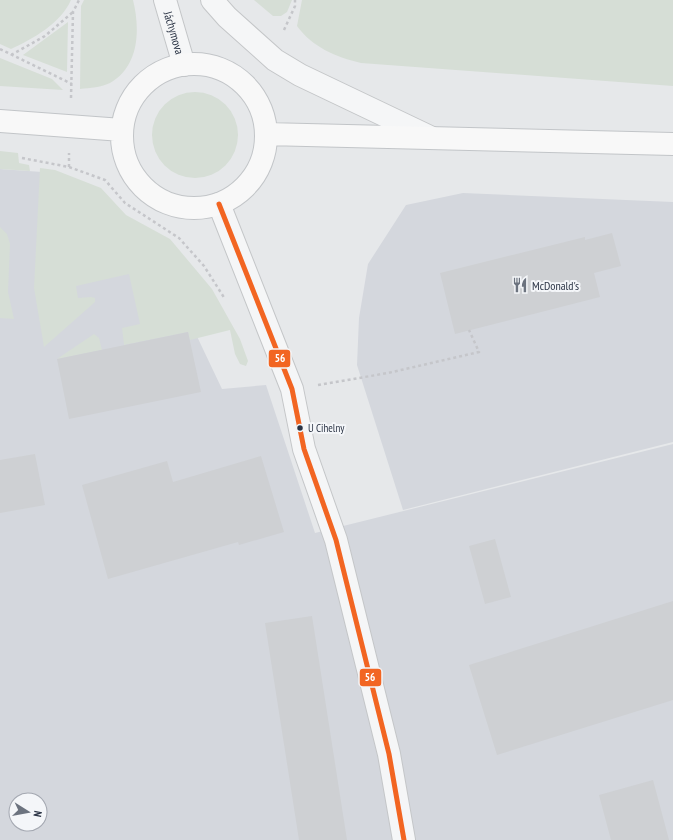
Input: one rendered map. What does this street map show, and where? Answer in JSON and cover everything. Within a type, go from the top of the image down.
[{"type":"main road","points":[[184,65],[204,65],[223,70],[240,81],[254,96],[263,114],[266,134],[264,152],[249,184],[235,196],[219,204],[199,208],[179,207],[159,199],[143,187],[130,170],[124,150],[122,130],[128,107],[142,87],[161,72],[184,65]]},
{"type":"main road","points":[[0,121],[122,130]]},
{"type":"main road","points":[[266,134],[673,144]]},
{"type":"street","name":"Jáchymova","points":[[165,0],[184,65]]},
{"type":"street","points":[[212,0],[227,16],[275,60],[300,75],[430,137]]},
{"type":"street","points":[[219,204],[292,389],[304,449],[336,540],[389,754],[404,840]]},
{"type":"path","points":[[11,55],[45,36],[73,12],[79,0]]},
{"type":"path","points":[[284,30],[295,6],[296,0]]},
{"type":"path","points":[[0,49],[72,84],[73,12]]},
{"type":"path","points":[[22,158],[69,167],[105,180],[125,202],[180,238],[204,266],[228,305]]},
{"type":"path","points":[[292,389],[388,373],[479,352],[470,330]]},
{"type":"shaded area","points":[[0,0],[71,0],[60,16],[46,29],[11,49],[0,44]]},
{"type":"shaded area","points":[[84,0],[133,0],[137,22],[137,34],[132,57],[120,76],[107,84],[80,89],[81,6]]},
{"type":"shaded area","points":[[254,0],[292,0],[287,12],[281,16],[273,16]]},
{"type":"shaded area","points":[[302,0],[673,0],[673,86],[361,63],[343,58],[325,50],[310,40],[303,33],[297,26]]},
{"type":"shaded area","points":[[68,22],[67,72],[23,55]]},
{"type":"shaded area","points":[[0,58],[52,79],[63,90],[0,86]]},
{"type":"shaded area","points":[[187,92],[203,92],[212,95],[226,104],[235,118],[238,127],[238,143],[235,152],[226,166],[212,175],[203,178],[187,178],[171,171],[164,166],[159,159],[152,143],[152,127],[159,111],[164,104],[171,99]]},
{"type":"shaded area","points":[[0,151],[18,153],[19,163],[29,165],[30,171],[0,169]]},
{"type":"shaded area","points":[[40,168],[55,170],[101,188],[126,215],[170,239],[212,289],[240,339],[248,361],[246,366],[240,364],[235,354],[230,330],[190,340],[188,332],[124,345],[122,328],[140,324],[129,274],[76,286],[78,298],[91,297],[95,298],[95,302],[44,347],[34,288]]},
{"type":"shaded area","name":"U Cihelny","points":[[0,169],[42,172],[154,246],[222,389],[266,385],[315,533],[673,444],[673,840],[0,840]]},
{"type":"shaded area","points":[[463,193],[673,202],[673,442],[403,510],[357,365],[359,318],[368,264],[406,205]]},
{"type":"shaded area","points":[[0,227],[7,234],[10,244],[8,292],[14,319],[0,318]]},
{"type":"shaded area","points":[[94,334],[99,338],[102,350],[57,359]]},
{"type":"building","name":"McDonald's","points":[[612,233],[621,266],[594,273],[600,297],[455,334],[440,273],[585,237],[585,240]]},
{"type":"building","points":[[188,332],[201,392],[69,419],[57,359]]},
{"type":"building","points":[[35,454],[45,505],[0,513],[0,460]]},
{"type":"building","points":[[261,456],[284,532],[239,545],[238,542],[108,579],[82,485],[167,461],[173,482]]},
{"type":"building","points":[[495,539],[511,597],[485,604],[469,546]]},
{"type":"building","points":[[673,601],[673,700],[497,755],[469,665]]},
{"type":"building","points":[[312,616],[347,840],[299,840],[265,623]]},
{"type":"building","points":[[653,780],[669,840],[611,840],[599,795]]},
{"type":"transit line","name":"56","points":[[219,204],[292,389],[304,449],[336,540],[389,754],[404,840]]},
{"type":"place","name":"McDonald's","points":[[520,285]]},
{"type":"place","name":"U Cihelny","points":[[300,428]]}]
